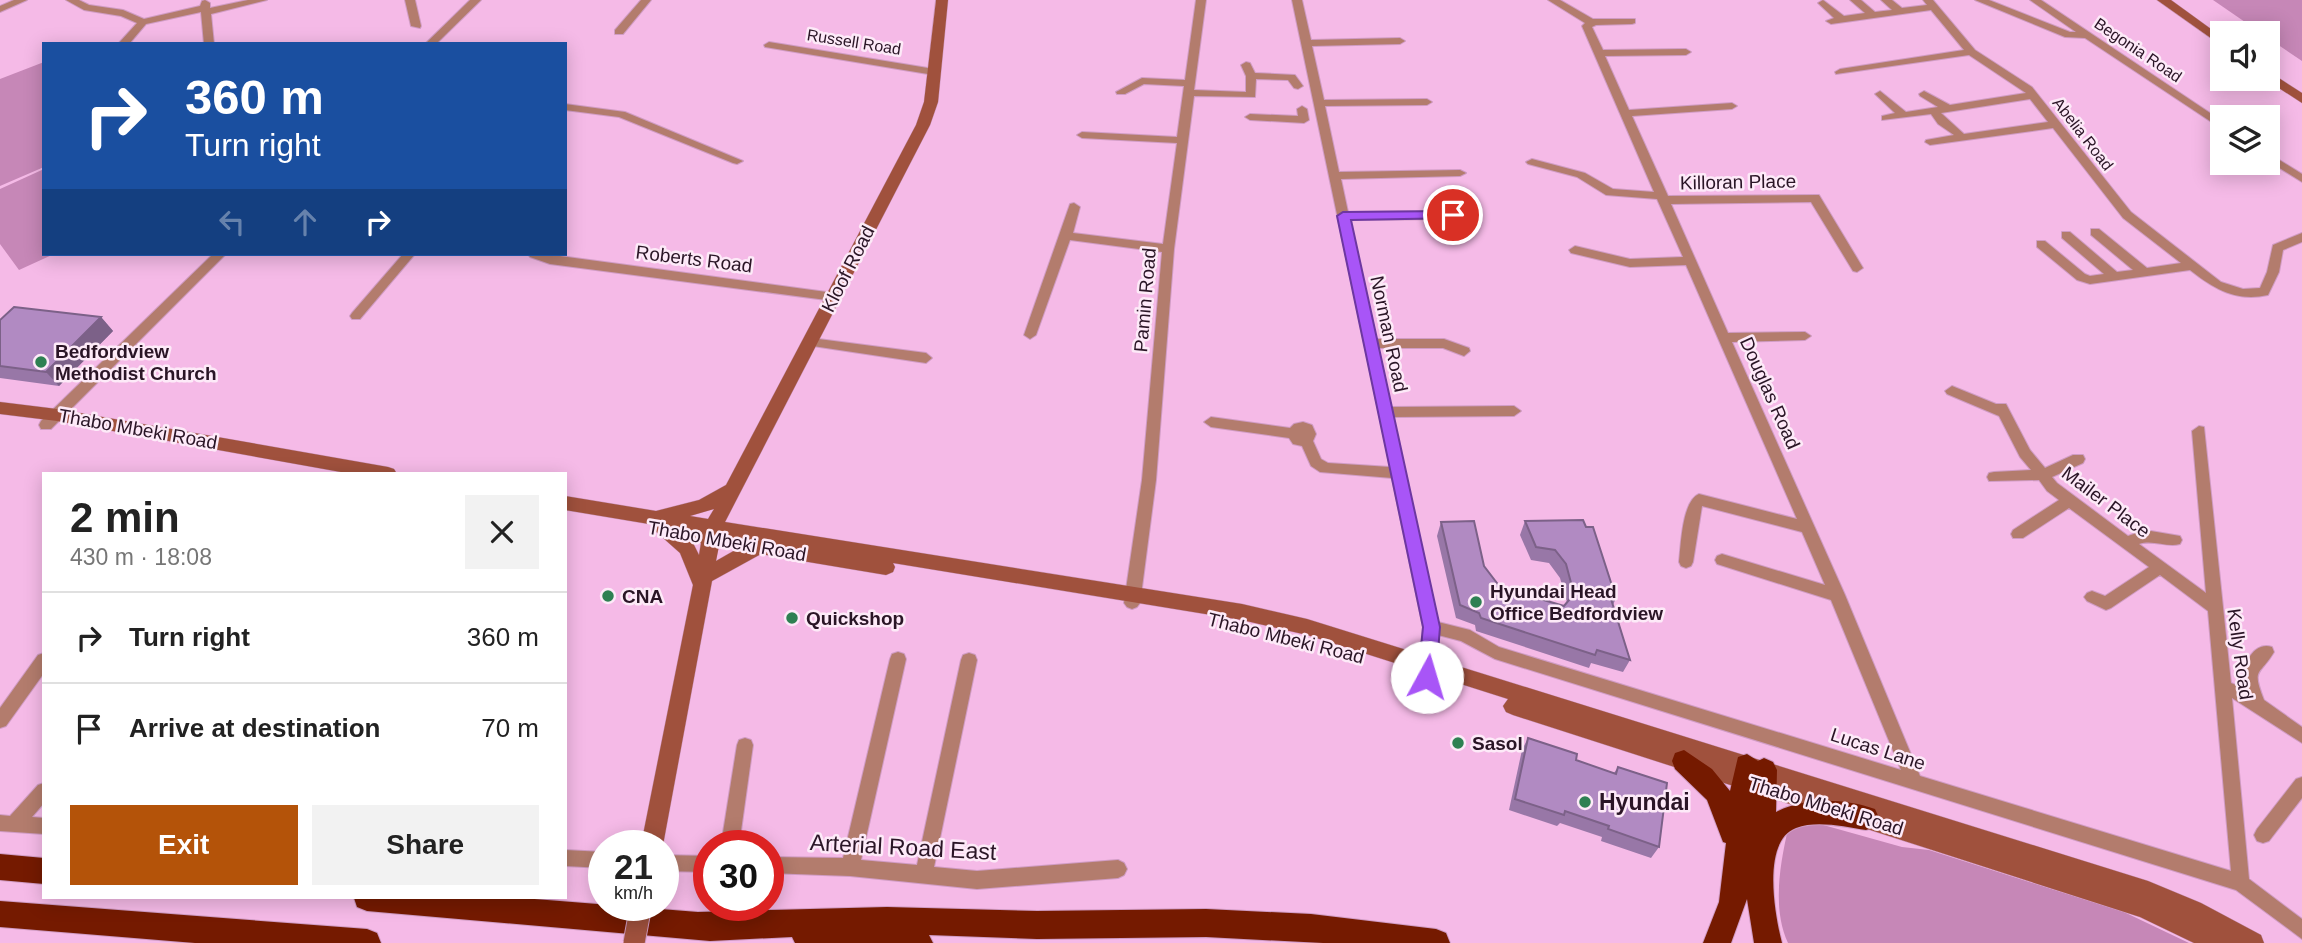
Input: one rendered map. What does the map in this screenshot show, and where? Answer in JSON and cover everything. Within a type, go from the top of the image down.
[{"type":"highway","points":[[1684,761],[1710,783],[1723,799],[1728,809],[1736,859]]},
{"type":"highway","points":[[1717,943],[1727,927],[1736,859],[1755,776]]},
{"type":"highway","points":[[1755,776],[1761,872],[1760,908],[1768,943]]},
{"type":"highway","points":[[1761,872],[1768,835],[1779,821],[1814,812],[1866,818]]},
{"type":"highway","points":[[0,867],[42,870]]},
{"type":"highway","points":[[379,899],[919,943]]},
{"type":"highway","points":[[0,914],[367,943]]},
{"type":"highway","points":[[698,926],[887,920],[1037,925],[1206,923],[1311,928],[1437,943]]},
{"type":"main road","name":"Kloof Road","points":[[655,830],[712,531],[923,125],[931,102],[942,0]]},
{"type":"main road","points":[[2163,0],[2210,33]]},
{"type":"main road","points":[[2280,83],[2302,99]]},
{"type":"main road","name":"Thabo Mbeki Road","points":[[0,408],[167,446],[271,458]]},
{"type":"main road","name":"Thabo Mbeki Road","points":[[0,419],[51,420],[271,458]]},
{"type":"main road","points":[[271,458],[316,472]]},
{"type":"main road","points":[[271,458],[373,472]]},
{"type":"main road","points":[[733,490],[737,517],[758,539],[701,581],[687,548],[656,524],[702,506],[733,490]]},
{"type":"main road","name":"Thabo Mbeki Road","points":[[567,503],[656,524]]},
{"type":"main road","name":"Thabo Mbeki Road","points":[[567,514],[712,531],[942,570],[1161,603],[1242,612],[1307,627],[1684,761],[1755,776],[1866,818],[2144,907],[2219,943]]},
{"type":"main road","name":"Thabo Mbeki Road","points":[[1161,603],[1428,671],[1755,776],[2148,892],[2193,911],[2253,943]]},
{"type":"main road","points":[[634,943],[638,921]]},
{"type":"street","points":[[0,9],[22,0]]},
{"type":"street","points":[[71,0],[87,8],[123,13],[143,22]]},
{"type":"street","points":[[125,42],[143,22],[205,7],[262,0]]},
{"type":"street","points":[[410,0],[416,26]]},
{"type":"street","points":[[432,42],[476,0]]},
{"type":"street","points":[[619,32],[646,0]]},
{"type":"street","name":"Pamin Road","points":[[1133,599],[1149,480],[1168,249],[1201,0]]},
{"type":"street","name":"Norman Road","points":[[1297,0],[1431,627],[1428,671]]},
{"type":"street","points":[[1553,0],[1591,22],[1632,21]]},
{"type":"street","points":[[1855,0],[1873,15]]},
{"type":"street","points":[[1886,0],[1900,12]]},
{"type":"street","name":"Abelia Road","points":[[1912,0],[1928,5],[1971,52],[2019,80],[2127,215],[2217,285],[2235,292],[2264,292],[2273,272],[2277,248],[2302,237]]},
{"type":"street","points":[[1980,0],[2112,52]]},
{"type":"street","name":"Begonia Road","points":[[2035,0],[2210,118]]},
{"type":"street","points":[[1823,3],[1837,20],[1900,12],[1928,5]]},
{"type":"street","points":[[205,7],[208,42]]},
{"type":"street","name":"Douglas Road","points":[[1591,22],[1587,26],[1837,595],[1914,782]]},
{"type":"street","points":[[2069,35],[2087,35]]},
{"type":"street","points":[[1306,43],[1400,41]]},
{"type":"street","name":"Russell Road","points":[[769,45],[934,72]]},
{"type":"street","points":[[1599,53],[1686,52]]},
{"type":"street","points":[[1840,72],[1971,52]]},
{"type":"street","points":[[1298,86],[1292,77],[1249,70],[1250,123],[1304,120]]},
{"type":"street","points":[[1121,92],[1142,81],[1251,95]]},
{"type":"street","points":[[1880,94],[1903,115]]},
{"type":"street","points":[[1924,94],[1948,108]]},
{"type":"street","points":[[1886,117],[2033,95]]},
{"type":"street","points":[[1319,103],[1427,102]]},
{"type":"street","points":[[1625,113],[1732,106]]},
{"type":"street","points":[[567,107],[621,114],[737,161]]},
{"type":"street","points":[[1933,110],[1942,122],[1959,134]]},
{"type":"street","points":[[1930,142],[2056,124]]},
{"type":"street","points":[[1082,135],[1181,140]]},
{"type":"street","points":[[1532,162],[1581,175],[1610,192],[1663,198]]},
{"type":"street","points":[[2280,164],[2302,179]]},
{"type":"street","points":[[1334,176],[1460,173]]},
{"type":"street","name":"Killoran Place","points":[[1663,198],[1815,198],[1857,268]]},
{"type":"street","points":[[1030,335],[1074,207]]},
{"type":"street","points":[[1343,216],[1453,215]]},
{"type":"street","points":[[2095,232],[2144,273]]},
{"type":"street","points":[[1066,236],[1168,249]]},
{"type":"street","points":[[2066,236],[2115,277]]},
{"type":"street","points":[[2041,244],[2086,279],[2191,267]]},
{"type":"street","points":[[1575,250],[1630,263],[1691,261]]},
{"type":"street","points":[[51,420],[218,256]]},
{"type":"street","points":[[356,316],[407,256]]},
{"type":"street","name":"Roberts Road","points":[[539,256],[550,260],[834,297]]},
{"type":"street","points":[[1724,338],[1805,336]]},
{"type":"street","points":[[811,342],[926,358]]},
{"type":"street","points":[[1370,344],[1444,343],[1464,351]]},
{"type":"street","name":"Mailer Place","points":[[1952,391],[2003,410],[2025,453],[2041,475],[2068,501],[2212,606]]},
{"type":"street","points":[[1384,412],[1514,411]]},
{"type":"street","points":[[1212,422],[1300,437],[1316,462],[1325,468],[1397,474]]},
{"type":"street","name":"Kelly Road","points":[[2199,431],[2212,606],[2225,688],[2241,883]]},
{"type":"street","points":[[1994,477],[2041,475],[2068,467],[2078,459]]},
{"type":"street","points":[[1686,562],[1695,507],[1699,500],[1808,528]]},
{"type":"street","points":[[2018,534],[2068,501]]},
{"type":"street","points":[[2126,542],[2145,536],[2175,541]]},
{"type":"street","points":[[1722,560],[1837,595]]},
{"type":"street","points":[[2092,597],[2108,603],[2160,567]]},
{"type":"street","name":"Lucas Lane","points":[[1431,627],[1465,635],[1495,652],[2241,883],[2302,930]]},
{"type":"street","points":[[2258,705],[2248,674],[2253,663],[2266,652]]},
{"type":"street","points":[[850,867],[898,659]]},
{"type":"street","points":[[924,872],[969,660]]},
{"type":"street","points":[[0,721],[42,663]]},
{"type":"street","points":[[2225,688],[2258,705],[2302,736]]},
{"type":"street","points":[[732,830],[745,745]]},
{"type":"street","points":[[2263,835],[2302,785]]},
{"type":"street","points":[[7,823],[42,793]]},
{"type":"street","points":[[7,823],[42,827]]},
{"type":"street","points":[[567,858],[588,859]]},
{"type":"street","name":"Arterial Road East","points":[[784,865],[924,872],[977,880],[1118,869]]},
{"type":"shaded area","points":[[2213,0],[2302,0],[2302,61],[2280,46],[2280,21],[2244,21]]},
{"type":"shaded area","points":[[42,63],[42,168],[0,186],[0,79]]},
{"type":"shaded area","points":[[42,170],[42,256],[50,256],[19,270],[0,244],[0,189]]},
{"type":"shaded area","points":[[1809,821],[1902,847],[1929,850],[2124,912],[2189,943],[1788,943],[1780,916],[1782,857],[1788,829]]},
{"type":"building","name":"Bedfordview Methodist Church","points":[[14,307],[101,317],[46,372],[0,366],[0,320]]},
{"type":"building","name":"Hyundai Head Office Bedfordview","points":[[1583,520],[1586,527],[1593,527],[1616,598],[1611,599],[1630,660],[1597,650],[1595,655],[1481,618],[1479,613],[1460,605],[1441,522],[1474,521],[1484,566],[1500,587],[1564,606],[1574,594],[1566,564],[1555,550],[1536,547],[1525,521]]},
{"type":"building","name":"Hyundai","points":[[1528,738],[1577,754],[1576,760],[1616,774],[1618,767],[1667,783],[1659,847],[1565,811],[1564,815],[1515,799]]},
{"type":"place","name":"Bedfordview Methodist Church","points":[[41,362]]},
{"type":"place","name":"CNA","points":[[608,596]]},
{"type":"place","name":"Hyundai Head Office Bedfordview","points":[[1476,602]]},
{"type":"place","name":"Quickshop","points":[[792,618]]},
{"type":"place","name":"Sasol","points":[[1458,743]]},
{"type":"place","name":"Hyundai","points":[[1585,802]]},
{"type":"route","points":[[1427,677],[1431,627],[1408,531],[1343,216],[1453,215]]}]
